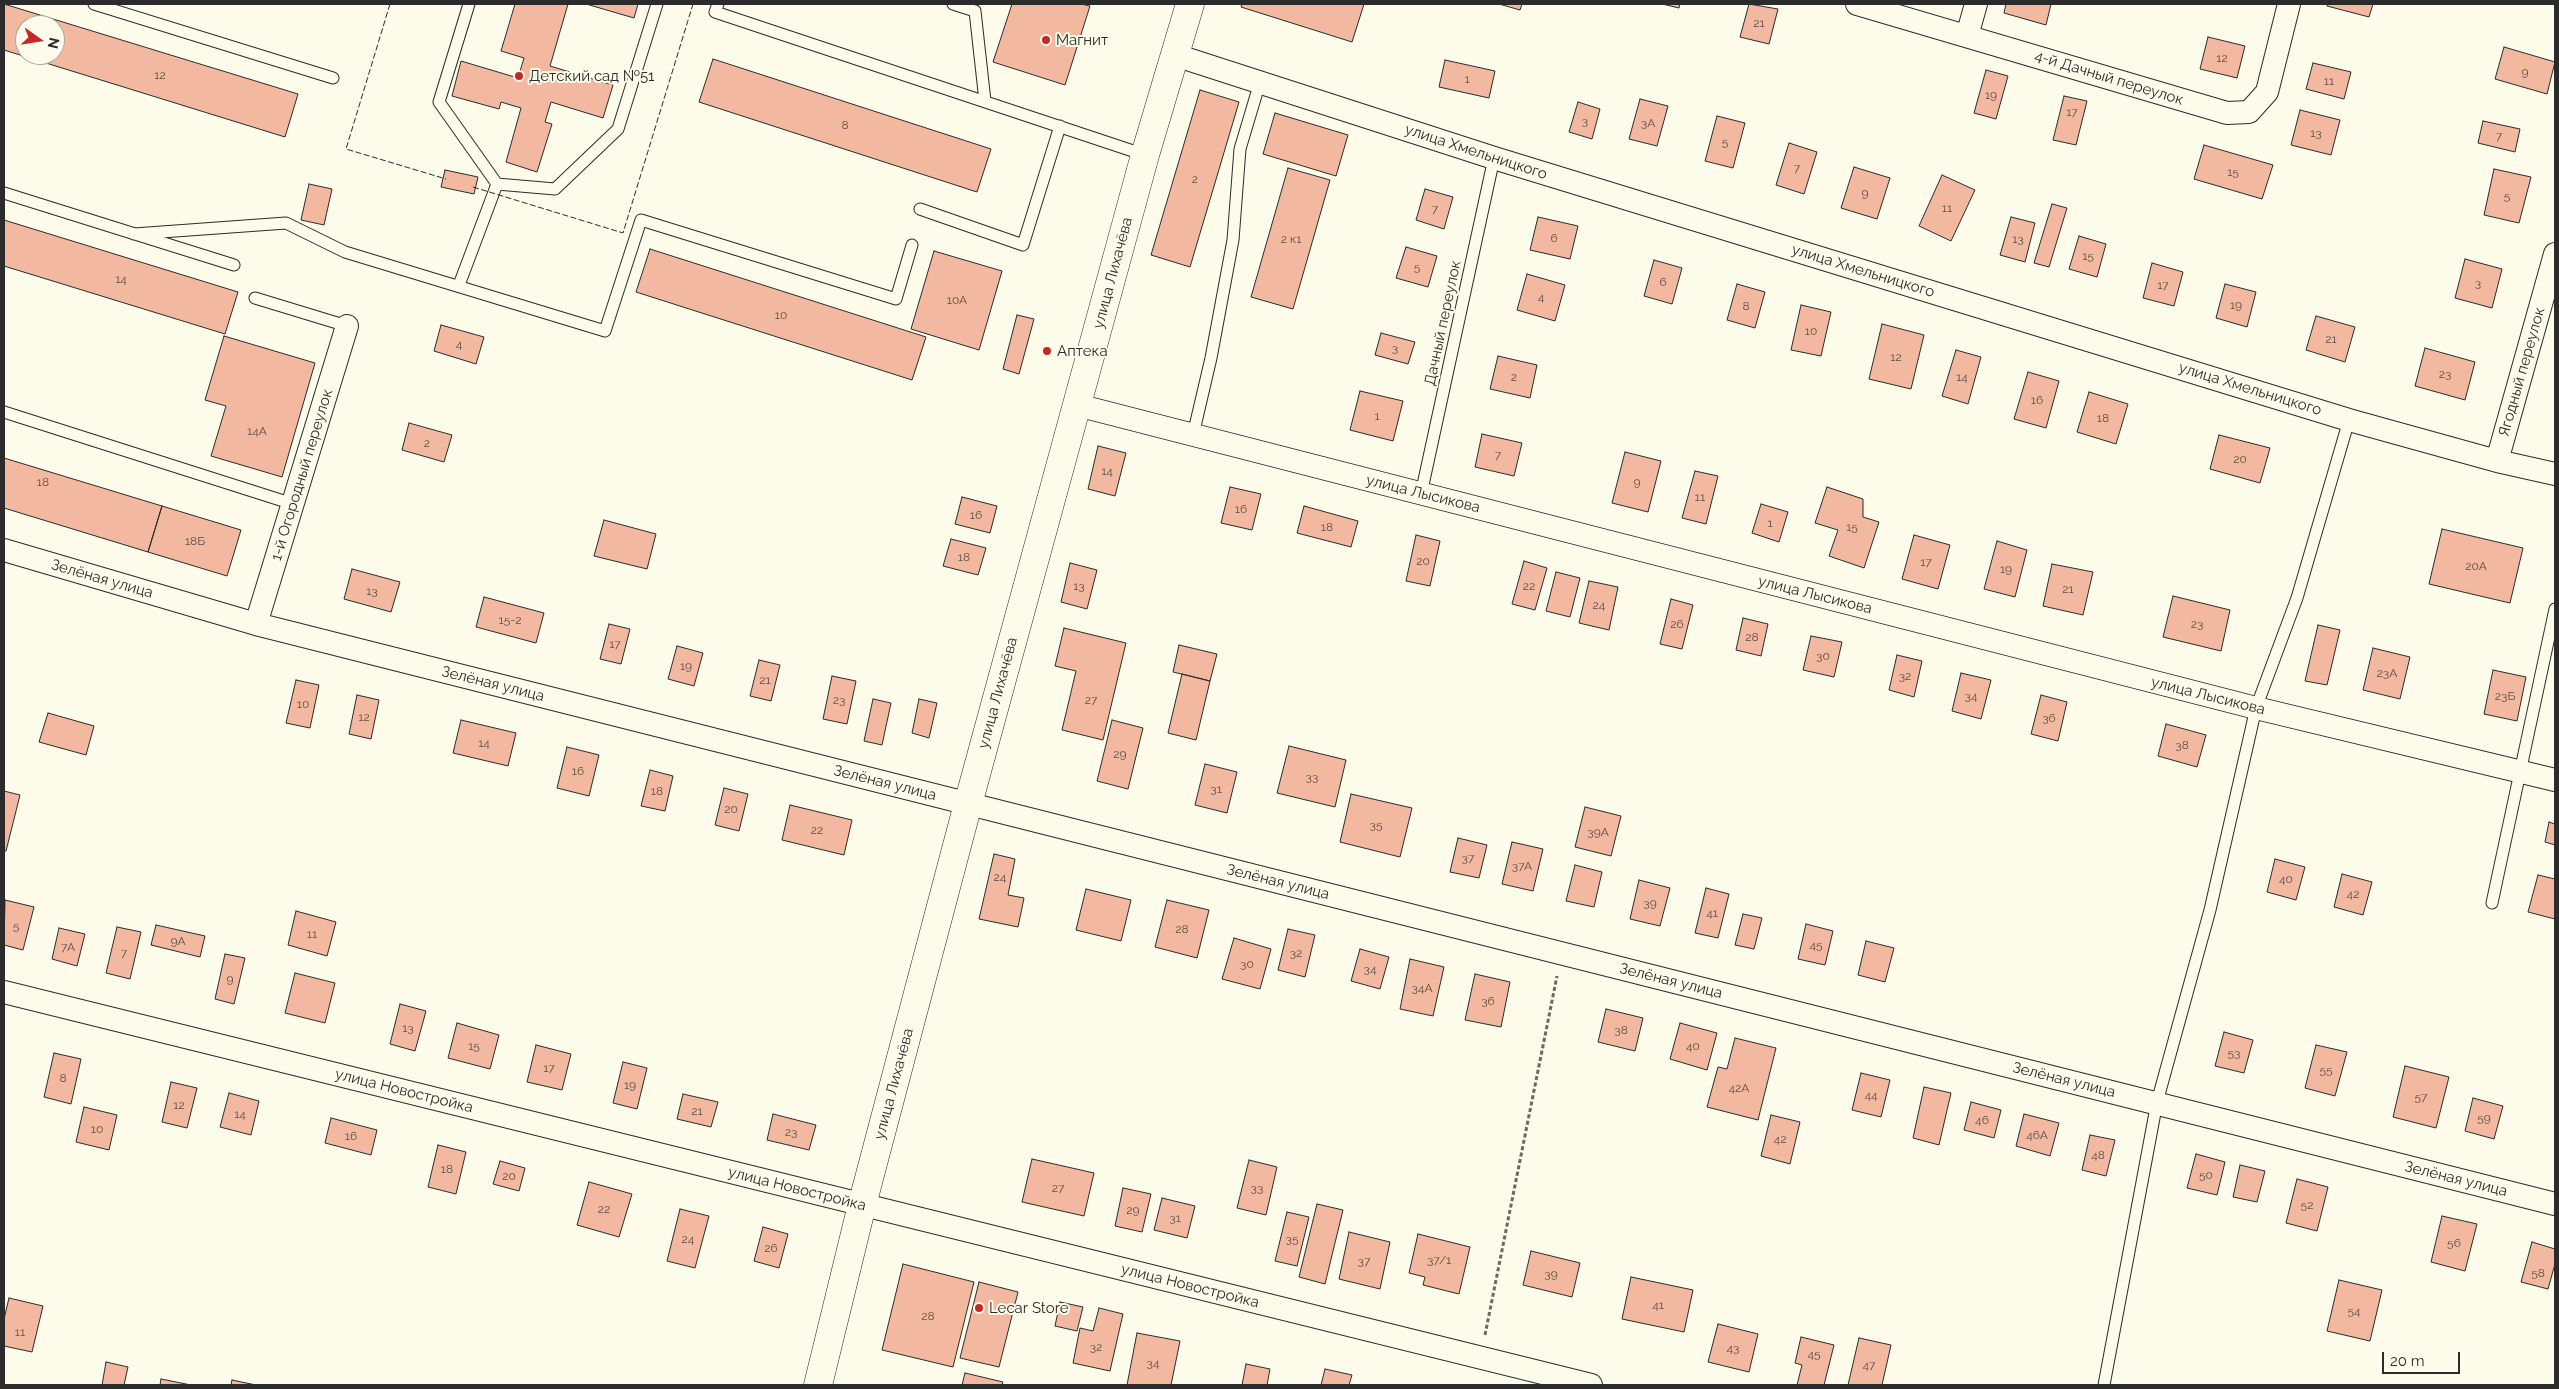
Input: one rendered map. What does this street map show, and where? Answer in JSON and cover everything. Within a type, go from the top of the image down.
[{"type":"main road","name":"улица Лихачёва","points":[[818,1385],[862,1205],[968,804],[1145,155],[1190,4]]},
{"type":"street","name":"4-й Дачный переулок","points":[[1857,4],[2227,113],[2249,112],[2267,92],[2289,4]]},
{"type":"street","points":[[1967,36],[1976,4]]},
{"type":"street","name":"улица Хмельницкого","points":[[1175,55],[1494,158],[2349,420],[2497,461],[2555,474]]},
{"type":"street","name":"Ягодный переулок","points":[[2497,461],[2555,254]]},
{"type":"street","name":"1-й Огородный переулок","points":[[256,624],[347,326]]},
{"type":"street","name":"улица Лысикова","points":[[1077,406],[2256,708],[2555,780]]},
{"type":"street","name":"Зелёная улица","points":[[4,550],[256,624],[2157,1102],[2555,1204]]},
{"type":"street","name":"улица Новостройка","points":[[4,992],[1591,1385]]},
{"type":"lane","points":[[94,4],[333,78]]},
{"type":"lane","points":[[469,4],[439,102],[497,184],[555,189],[618,130],[657,4]]},
{"type":"lane","points":[[718,4],[715,12],[1145,155]]},
{"type":"lane","points":[[953,4],[974,11],[985,101]]},
{"type":"lane","points":[[1193,436],[1211,358],[1233,240],[1240,149],[1260,82]]},
{"type":"lane","points":[[920,208],[1024,245],[1060,126]]},
{"type":"lane","name":"Дачный переулок","points":[[1421,494],[1494,158]]},
{"type":"lane","points":[[459,285],[497,184]]},
{"type":"lane","points":[[4,193],[234,264]]},
{"type":"lane","points":[[134,234],[286,222],[346,252],[606,331],[641,220],[896,299],[912,245]]},
{"type":"lane","points":[[255,298],[347,326]]},
{"type":"lane","points":[[4,412],[293,504]]},
{"type":"lane","points":[[2104,1385],[2157,1102],[2210,910],[2256,708],[2297,598],[2349,420]]},
{"type":"lane","points":[[2492,904],[2555,609]]},
{"type":"path","points":[[1480,1358],[1561,953]]},
{"type":"building","points":[[4,4],[40,15],[15,15],[15,53],[4,50]]},
{"type":"building","points":[[515,4],[568,4],[550,66],[613,85],[603,118],[551,102],[545,122],[552,124],[537,172],[506,162],[521,108],[501,102],[499,109],[452,96],[461,61],[518,78],[524,58],[501,51]]},
{"type":"building","points":[[586,4],[638,4],[634,18]]},
{"type":"building","points":[[1012,4],[1081,4],[1090,6],[1065,85],[993,62]]},
{"type":"building","points":[[1242,4],[1364,4],[1352,42],[1241,7]]},
{"type":"building","points":[[1499,4],[1522,4],[1520,10]]},
{"type":"building","points":[[1662,4],[1680,4],[1679,8]]},
{"type":"building","points":[[1749,4],[1778,9],[1769,44],[1740,37]]},
{"type":"building","points":[[2006,4],[2051,4],[2046,25],[2004,13]]},
{"type":"building","points":[[2328,4],[2373,4],[2369,17],[2327,6]]},
{"type":"building","points":[[65,23],[298,94],[285,137],[52,65],[65,65]]},
{"type":"building","points":[[2208,37],[2245,46],[2237,78],[2200,69]]},
{"type":"building","points":[[2504,47],[2555,62],[2547,94],[2495,79]]},
{"type":"building","points":[[713,59],[991,149],[977,192],[699,102]]},
{"type":"building","points":[[1445,60],[1495,71],[1489,98],[1439,87]]},
{"type":"building","points":[[2313,63],[2351,72],[2344,99],[2306,89]]},
{"type":"building","points":[[1986,70],[2008,76],[1996,119],[1974,113]]},
{"type":"building","points":[[1200,90],[1239,102],[1190,267],[1151,255]]},
{"type":"building","points":[[2064,96],[2087,101],[2076,145],[2053,140]]},
{"type":"building","points":[[1640,99],[1668,106],[1657,146],[1629,139]]},
{"type":"building","points":[[1578,102],[1600,109],[1592,139],[1569,132]]},
{"type":"building","points":[[2300,110],[2340,120],[2331,155],[2291,145]]},
{"type":"building","points":[[1275,113],[1348,135],[1336,176],[1263,154]]},
{"type":"building","points":[[1717,116],[1745,123],[1733,168],[1705,161]]},
{"type":"building","points":[[2483,121],[2520,129],[2515,152],[2478,143]]},
{"type":"building","points":[[1789,143],[1817,152],[1804,194],[1776,185]]},
{"type":"building","points":[[2204,145],[2273,165],[2262,199],[2194,179]]},
{"type":"building","points":[[1854,167],[1890,178],[1877,219],[1841,208]]},
{"type":"building","points":[[1288,168],[1330,180],[1293,309],[1251,297]]},
{"type":"building","points":[[2494,169],[2531,177],[2519,223],[2484,215]]},
{"type":"building","points":[[445,170],[478,177],[474,194],[441,187]]},
{"type":"building","points":[[1942,175],[1975,190],[1951,241],[1919,226]]},
{"type":"building","points":[[309,184],[332,189],[324,225],[301,220]]},
{"type":"building","points":[[1425,189],[1453,197],[1444,229],[1416,220]]},
{"type":"building","points":[[2052,204],[2067,208],[2049,267],[2034,263]]},
{"type":"building","points":[[1538,217],[1578,226],[1570,259],[1530,250]]},
{"type":"building","points":[[2011,217],[2035,223],[2025,262],[2000,255]]},
{"type":"building","points":[[4,220],[238,292],[225,334],[4,266]]},
{"type":"building","points":[[2079,236],[2106,244],[2097,277],[2069,269]]},
{"type":"building","points":[[1406,247],[1437,256],[1428,287],[1396,278]]},
{"type":"building","points":[[650,249],[926,337],[912,380],[636,292]]},
{"type":"building","points":[[934,251],[1002,271],[979,350],[911,329]]},
{"type":"building","points":[[2465,259],[2502,269],[2492,308],[2455,298]]},
{"type":"building","points":[[1654,260],[1682,268],[1672,304],[1644,296]]},
{"type":"building","points":[[2152,263],[2183,272],[2174,306],[2143,298]]},
{"type":"building","points":[[1527,274],[1565,285],[1555,321],[1517,310]]},
{"type":"building","points":[[1737,284],[1765,292],[1755,328],[1727,320]]},
{"type":"building","points":[[2225,284],[2256,292],[2247,327],[2216,318]]},
{"type":"building","points":[[1801,305],[1831,312],[1821,356],[1791,350]]},
{"type":"building","points":[[1017,315],[1034,319],[1019,374],[1003,369]]},
{"type":"building","points":[[2316,316],[2355,327],[2345,362],[2306,350]]},
{"type":"building","points":[[1882,324],[1924,335],[1911,389],[1869,379]]},
{"type":"building","points":[[441,325],[484,337],[476,364],[434,351]]},
{"type":"building","points":[[1381,333],[1415,342],[1408,364],[1375,355]]},
{"type":"building","points":[[224,336],[315,363],[282,477],[211,456],[226,406],[205,400]]},
{"type":"building","points":[[2425,348],[2475,362],[2465,400],[2415,386]]},
{"type":"building","points":[[1956,350],[1981,357],[1968,404],[1942,396]]},
{"type":"building","points":[[1498,356],[1537,365],[1530,398],[1490,389]]},
{"type":"building","points":[[2028,372],[2059,381],[2046,428],[2014,419]]},
{"type":"building","points":[[1360,391],[1403,401],[1393,441],[1350,430]]},
{"type":"building","points":[[2089,392],[2128,404],[2116,444],[2077,432]]},
{"type":"building","points":[[409,423],[452,435],[444,462],[402,450]]},
{"type":"building","points":[[1482,434],[1522,443],[1514,476],[1475,467]]},
{"type":"building","points":[[2219,435],[2270,448],[2260,483],[2210,469]]},
{"type":"building","points":[[1098,446],[1126,453],[1115,496],[1088,489]]},
{"type":"building","points":[[1625,452],[1661,461],[1648,512],[1612,503]]},
{"type":"building","points":[[4,458],[162,506],[148,552],[4,508]]},
{"type":"building","points":[[1695,471],[1718,476],[1706,524],[1682,518]]},
{"type":"building","points":[[1230,487],[1261,494],[1252,530],[1221,523]]},
{"type":"building","points":[[1827,487],[1863,499],[1863,517],[1879,522],[1864,568],[1829,556],[1838,530],[1815,523]]},
{"type":"building","points":[[962,497],[997,506],[990,533],[955,524]]},
{"type":"building","points":[[1761,504],[1788,512],[1779,542],[1752,533]]},
{"type":"building","points":[[162,506],[241,530],[227,576],[148,552]]},
{"type":"building","points":[[1304,506],[1358,521],[1351,547],[1297,533]]},
{"type":"building","points":[[604,520],[656,534],[647,569],[594,556]]},
{"type":"building","points":[[2442,529],[2523,548],[2510,603],[2429,584]]},
{"type":"building","points":[[1416,535],[1440,541],[1430,586],[1406,581]]},
{"type":"building","points":[[1914,535],[1950,545],[1938,589],[1902,579]]},
{"type":"building","points":[[951,539],[986,548],[978,575],[943,566]]},
{"type":"building","points":[[1997,541],[2027,550],[2015,597],[1984,589]]},
{"type":"building","points":[[1524,561],[1547,568],[1535,610],[1512,604]]},
{"type":"building","points":[[1070,563],[1097,570],[1087,609],[1061,602]]},
{"type":"building","points":[[2052,564],[2093,572],[2083,615],[2043,606]]},
{"type":"building","points":[[352,569],[400,582],[391,612],[344,599]]},
{"type":"building","points":[[1556,572],[1580,578],[1570,617],[1546,611]]},
{"type":"building","points":[[1589,581],[1618,587],[1609,630],[1579,623]]},
{"type":"building","points":[[2173,596],[2230,610],[2221,651],[2163,637]]},
{"type":"building","points":[[484,597],[544,613],[536,643],[476,627]]},
{"type":"building","points":[[1671,599],[1693,605],[1682,649],[1660,644]]},
{"type":"building","points":[[1743,618],[1768,624],[1761,656],[1736,650]]},
{"type":"building","points":[[609,624],[630,629],[621,664],[600,659]]},
{"type":"building","points":[[2318,625],[2340,630],[2327,685],[2305,681]]},
{"type":"building","points":[[1064,628],[1126,643],[1103,740],[1062,730],[1076,671],[1055,666]]},
{"type":"building","points":[[1811,636],[1842,642],[1834,677],[1803,670]]},
{"type":"building","points":[[1179,645],[1217,654],[1210,681],[1173,672]]},
{"type":"building","points":[[677,646],[703,653],[694,686],[668,679]]},
{"type":"building","points":[[2373,648],[2410,657],[2400,699],[2363,690]]},
{"type":"building","points":[[1897,655],[1922,661],[1914,697],[1889,690]]},
{"type":"building","points":[[759,660],[780,665],[771,701],[750,696]]},
{"type":"building","points":[[2493,670],[2526,677],[2517,721],[2484,714]]},
{"type":"building","points":[[1961,673],[1991,680],[1981,719],[1952,711]]},
{"type":"building","points":[[1182,674],[1210,681],[1196,740],[1168,733]]},
{"type":"building","points":[[832,676],[856,681],[847,724],[823,719]]},
{"type":"building","points":[[296,680],[319,685],[310,728],[286,723]]},
{"type":"building","points":[[357,695],[379,700],[371,739],[349,734]]},
{"type":"building","points":[[2041,695],[2067,702],[2058,741],[2031,734]]},
{"type":"building","points":[[873,699],[891,703],[882,745],[864,741]]},
{"type":"building","points":[[919,699],[937,703],[929,738],[912,733]]},
{"type":"building","points":[[48,713],[94,726],[86,755],[39,742]]},
{"type":"building","points":[[461,720],[516,733],[508,766],[453,753]]},
{"type":"building","points":[[1112,720],[1143,728],[1128,789],[1097,781]]},
{"type":"building","points":[[2166,724],[2206,735],[2197,767],[2158,756]]},
{"type":"building","points":[[1289,746],[1346,760],[1335,807],[1277,793]]},
{"type":"building","points":[[567,747],[599,755],[589,796],[557,788]]},
{"type":"building","points":[[1205,764],[1237,772],[1227,813],[1195,805]]},
{"type":"building","points":[[650,770],[673,776],[665,811],[641,806]]},
{"type":"building","points":[[724,788],[748,794],[739,831],[715,825]]},
{"type":"building","points":[[4,791],[20,795],[6,851],[4,851]]},
{"type":"building","points":[[1351,794],[1412,808],[1400,857],[1340,842]]},
{"type":"building","points":[[790,805],[852,820],[844,855],[782,840]]},
{"type":"building","points":[[1585,807],[1621,816],[1611,856],[1575,847]]},
{"type":"building","points":[[2549,822],[2555,824],[2555,845],[2545,842]]},
{"type":"building","points":[[1458,838],[1487,845],[1479,878],[1450,872]]},
{"type":"building","points":[[1512,842],[1543,849],[1533,891],[1502,884]]},
{"type":"building","points":[[994,854],[1015,859],[1008,895],[1024,898],[1018,927],[979,919]]},
{"type":"building","points":[[2275,859],[2305,867],[2296,900],[2267,892]]},
{"type":"building","points":[[1575,865],[1602,872],[1594,907],[1566,901]]},
{"type":"building","points":[[2342,874],[2372,882],[2363,915],[2334,907]]},
{"type":"building","points":[[2538,875],[2555,879],[2555,919],[2528,912]]},
{"type":"building","points":[[1639,880],[1670,888],[1660,926],[1630,919]]},
{"type":"building","points":[[1706,888],[1729,894],[1718,938],[1695,933]]},
{"type":"building","points":[[1086,889],[1131,900],[1121,941],[1076,930]]},
{"type":"building","points":[[5,900],[34,907],[23,950],[4,945]]},
{"type":"building","points":[[1167,900],[1209,910],[1197,958],[1155,947]]},
{"type":"building","points":[[296,911],[336,922],[327,956],[288,945]]},
{"type":"building","points":[[1743,914],[1762,918],[1754,949],[1735,945]]},
{"type":"building","points":[[1806,924],[1833,931],[1825,965],[1798,959]]},
{"type":"building","points":[[156,925],[205,936],[200,957],[151,945]]},
{"type":"building","points":[[117,927],[141,932],[130,979],[106,973]]},
{"type":"building","points":[[59,928],[85,934],[77,966],[52,959]]},
{"type":"building","points":[[1288,929],[1315,935],[1305,977],[1278,970]]},
{"type":"building","points":[[1234,938],[1271,949],[1260,989],[1222,979]]},
{"type":"building","points":[[1866,941],[1894,948],[1885,982],[1858,975]]},
{"type":"building","points":[[1360,949],[1389,957],[1380,989],[1351,981]]},
{"type":"building","points":[[225,954],[245,958],[234,1004],[215,999]]},
{"type":"building","points":[[1410,959],[1444,967],[1433,1016],[1400,1009]]},
{"type":"building","points":[[295,973],[335,983],[325,1023],[285,1013]]},
{"type":"building","points":[[1475,974],[1510,982],[1501,1027],[1465,1020]]},
{"type":"building","points":[[400,1004],[426,1011],[415,1051],[390,1044]]},
{"type":"building","points":[[1606,1009],[1643,1018],[1635,1051],[1598,1042]]},
{"type":"building","points":[[457,1023],[499,1035],[490,1069],[448,1058]]},
{"type":"building","points":[[1680,1023],[1717,1033],[1707,1070],[1670,1059]]},
{"type":"building","points":[[2224,1032],[2253,1040],[2244,1073],[2215,1066]]},
{"type":"building","points":[[1735,1038],[1776,1048],[1758,1120],[1707,1107],[1718,1067],[1727,1069]]},
{"type":"building","points":[[536,1045],[571,1054],[562,1090],[527,1082]]},
{"type":"building","points":[[2316,1045],[2347,1052],[2335,1096],[2305,1088]]},
{"type":"building","points":[[54,1053],[81,1059],[71,1104],[44,1097]]},
{"type":"building","points":[[623,1062],[647,1068],[637,1109],[613,1103]]},
{"type":"building","points":[[2405,1066],[2449,1077],[2436,1128],[2393,1117]]},
{"type":"building","points":[[1861,1073],[1890,1080],[1881,1117],[1852,1110]]},
{"type":"building","points":[[171,1082],[197,1088],[187,1128],[162,1122]]},
{"type":"building","points":[[1924,1087],[1951,1093],[1939,1145],[1913,1138]]},
{"type":"building","points":[[229,1093],[259,1101],[251,1135],[220,1127]]},
{"type":"building","points":[[683,1094],[718,1102],[711,1127],[677,1119]]},
{"type":"building","points":[[2473,1098],[2503,1106],[2494,1139],[2465,1131]]},
{"type":"building","points":[[1971,1102],[2001,1110],[1994,1138],[1964,1130]]},
{"type":"building","points":[[84,1107],[117,1115],[109,1150],[76,1142]]},
{"type":"building","points":[[773,1114],[816,1125],[809,1150],[767,1140]]},
{"type":"building","points":[[2024,1114],[2059,1123],[2050,1156],[2016,1146]]},
{"type":"building","points":[[1771,1115],[1800,1122],[1790,1164],[1761,1156]]},
{"type":"building","points":[[331,1118],[377,1130],[371,1155],[325,1143]]},
{"type":"building","points":[[2090,1135],[2115,1140],[2106,1176],[2082,1170]]},
{"type":"building","points":[[438,1145],[466,1152],[456,1194],[428,1187]]},
{"type":"building","points":[[2196,1154],[2225,1162],[2217,1195],[2187,1188]]},
{"type":"building","points":[[1032,1159],[1094,1173],[1084,1216],[1022,1202]]},
{"type":"building","points":[[1249,1160],[1277,1167],[1266,1215],[1237,1208]]},
{"type":"building","points":[[500,1161],[525,1168],[519,1191],[493,1184]]},
{"type":"building","points":[[2240,1165],[2265,1171],[2257,1202],[2233,1197]]},
{"type":"building","points":[[2297,1179],[2328,1187],[2317,1231],[2286,1223]]},
{"type":"building","points":[[589,1182],[632,1194],[619,1237],[577,1225]]},
{"type":"building","points":[[1123,1188],[1151,1194],[1142,1232],[1115,1226]]},
{"type":"building","points":[[1162,1198],[1195,1206],[1187,1238],[1154,1230]]},
{"type":"building","points":[[1317,1204],[1343,1210],[1325,1284],[1299,1277]]},
{"type":"building","points":[[680,1209],[709,1216],[695,1268],[667,1261]]},
{"type":"building","points":[[1287,1212],[1309,1217],[1297,1266],[1275,1261]]},
{"type":"building","points":[[2442,1216],[2477,1224],[2465,1271],[2431,1262]]},
{"type":"building","points":[[763,1227],[788,1234],[779,1268],[754,1261]]},
{"type":"building","points":[[1349,1232],[1390,1242],[1380,1289],[1339,1279]]},
{"type":"building","points":[[1418,1234],[1470,1247],[1459,1294],[1423,1285],[1425,1277],[1409,1273]]},
{"type":"building","points":[[2532,1242],[2555,1249],[2555,1264],[2548,1289],[2521,1282]]},
{"type":"building","points":[[1531,1251],[1580,1263],[1572,1297],[1523,1285]]},
{"type":"building","points":[[903,1264],[974,1282],[953,1367],[882,1350]]},
{"type":"building","points":[[1631,1277],[1693,1290],[1684,1332],[1622,1319]]},
{"type":"building","points":[[2339,1280],[2382,1290],[2370,1341],[2327,1331]]},
{"type":"building","points":[[979,1282],[1018,1292],[999,1367],[960,1358]]},
{"type":"building","points":[[9,1298],[43,1306],[32,1352],[4,1346],[4,1319]]},
{"type":"building","points":[[1060,1302],[1083,1307],[1077,1331],[1055,1326]]},
{"type":"building","points":[[1099,1308],[1123,1314],[1110,1371],[1073,1363],[1080,1328],[1093,1331]]},
{"type":"building","points":[[1718,1324],[1758,1334],[1749,1372],[1708,1362]]},
{"type":"building","points":[[1137,1333],[1180,1341],[1171,1385],[1127,1385]]},
{"type":"building","points":[[1801,1337],[1834,1345],[1824,1385],[1797,1385],[1802,1365],[1795,1363]]},
{"type":"building","points":[[1859,1338],[1891,1345],[1882,1385],[1848,1385]]},
{"type":"building","points":[[106,1362],[128,1367],[124,1385],[102,1385]]},
{"type":"building","points":[[1246,1364],[1270,1369],[1267,1385],[1242,1385]]},
{"type":"building","points":[[1325,1369],[1352,1375],[1349,1385],[1321,1385]]},
{"type":"building","points":[[965,1373],[1003,1382],[1002,1385],[962,1385]]},
{"type":"building","points":[[161,1379],[191,1385],[160,1385]]},
{"type":"building","points":[[232,1380],[256,1385],[231,1385]]},
{"type":"fence","points":[[390,4],[346,149],[446,179]]},
{"type":"fence","points":[[473,187],[623,233],[693,4]]},
{"type":"place","name":"Магнит","points":[[1046,40]]},
{"type":"place","name":"Детский сад №51","points":[[519,76]]},
{"type":"place","name":"Аптека","points":[[1047,351]]},
{"type":"place","name":"Lecar Store","points":[[979,1308]]}]
